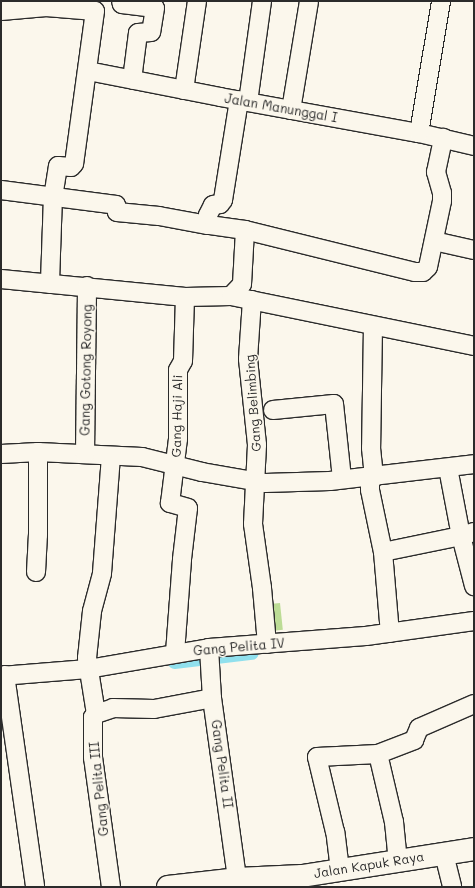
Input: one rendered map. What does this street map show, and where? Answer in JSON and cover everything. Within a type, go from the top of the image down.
[{"type":"main road","name":"Jalan Kapuk Raya","points":[[168,887],[238,879],[302,876],[474,849]]},
{"type":"street","points":[[121,1],[122,4],[156,8],[152,32],[138,33],[132,80]]},
{"type":"street","points":[[184,90],[197,1]]},
{"type":"street","points":[[208,225],[208,215],[212,207],[214,204],[220,204],[223,200],[262,1]]},
{"type":"street","points":[[291,110],[309,1]]},
{"type":"street","points":[[419,133],[441,1]]},
{"type":"street","points":[[1,11],[46,4],[94,11],[88,71],[74,164],[71,167],[58,166],[53,196],[50,284]]},
{"type":"street","name":"Jalan Manunggal I","points":[[88,71],[419,133],[474,146]]},
{"type":"street","points":[[1,190],[116,205],[117,212],[159,216],[245,230],[415,272],[422,272],[427,269],[442,198],[436,172],[443,138]]},
{"type":"street","points":[[231,296],[242,284],[245,230]]},
{"type":"street","points":[[434,240],[474,250]]},
{"type":"street","points":[[1,279],[88,286],[186,297],[231,296],[474,346]]},
{"type":"street","name":"Gang Gotong Royong","points":[[85,454],[88,286]]},
{"type":"street","name":"Gang Haji Ali","points":[[175,653],[182,559],[188,508],[170,503],[178,439],[178,370],[183,361],[186,297]]},
{"type":"street","name":"Gang Belimbing","points":[[252,300],[248,358],[256,429],[256,482],[253,524],[262,588],[267,644]]},
{"type":"street","points":[[373,326],[371,448],[374,476],[370,483],[370,490],[383,552],[390,633]]},
{"type":"street","points":[[273,410],[334,404],[342,479]]},
{"type":"street","points":[[36,572],[38,535],[38,452]]},
{"type":"street","points":[[1,454],[38,452],[142,457],[176,464],[202,472],[256,482],[293,483],[374,476],[474,464]]},
{"type":"street","name":"Gang Pelita III","points":[[111,456],[102,573],[92,611],[87,655],[88,671],[96,714],[93,717],[93,758],[111,887]]},
{"type":"street","points":[[448,468],[468,534],[474,586]]},
{"type":"street","points":[[383,552],[468,534]]},
{"type":"street","name":"Gang Pelita IV","points":[[35,887],[24,802],[4,676],[88,671],[175,653],[209,655],[267,644],[390,633],[474,621]]},
{"type":"street","name":"Gang Pelita II","points":[[209,655],[212,698],[238,879]]},
{"type":"street","points":[[96,714],[113,708],[154,709],[212,698]]},
{"type":"street","points":[[340,870],[335,832],[317,757],[378,754],[414,740],[419,728],[474,704]]},
{"type":"street","points":[[378,754],[394,822],[398,862]]},
{"type":"street","points":[[444,854],[452,887]]},
{"type":"green space","points":[[280,603],[283,630],[270,631],[267,604]]},
{"type":"waterway","points":[[174,662],[251,653]]}]
